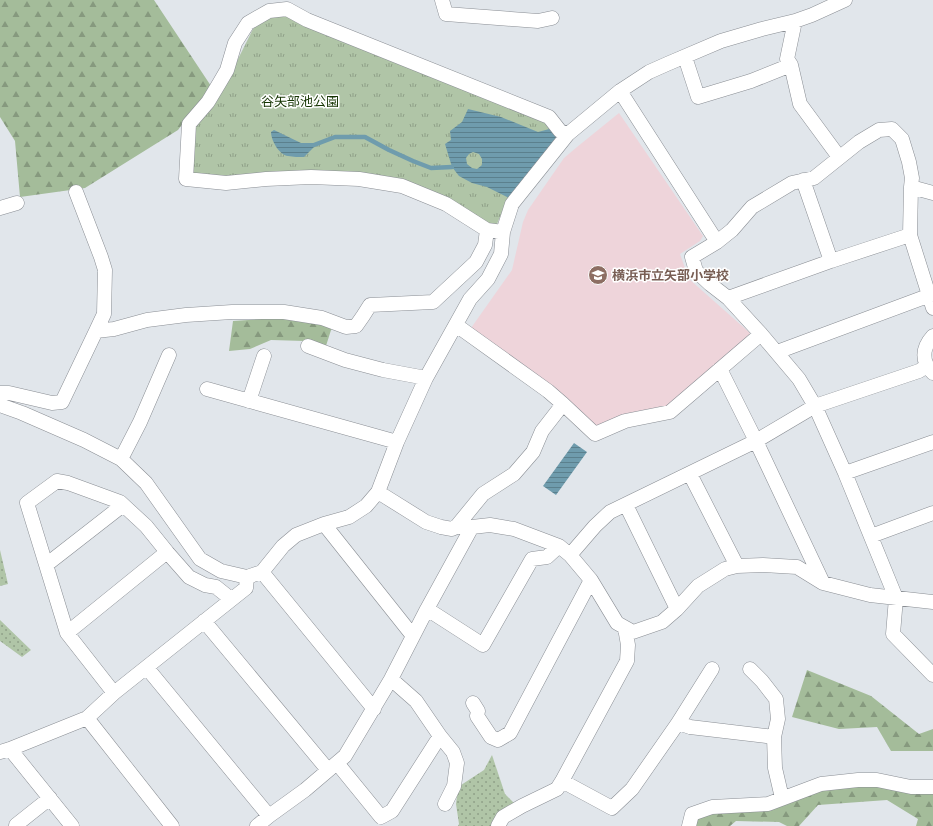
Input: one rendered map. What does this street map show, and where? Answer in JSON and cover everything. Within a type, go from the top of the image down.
[{"type":"street","points":[[442,0],[446,14],[538,21],[552,18]]},
{"type":"street","points":[[0,405],[77,437],[121,459],[146,483],[200,559],[221,572],[247,577],[262,572],[283,546],[296,534],[349,517],[366,506],[378,492],[397,442],[426,378],[470,299],[488,279],[501,254],[503,232],[512,204],[568,134],[620,90],[649,72],[721,41],[812,16],[845,0]]},
{"type":"street","points":[[503,232],[487,230],[446,204],[402,186],[359,179],[311,177],[266,179],[226,184],[186,179],[189,124],[208,102],[216,89],[227,70],[235,43],[248,23],[269,11],[287,9],[307,20],[549,117],[560,131],[568,134]]},
{"type":"street","points":[[795,21],[787,59],[791,65],[800,104],[839,157]]},
{"type":"street","points":[[685,57],[698,97],[791,65]]},
{"type":"street","points":[[620,90],[717,242]]},
{"type":"street","points":[[776,352],[932,299],[910,235],[912,178],[909,162],[902,139],[892,129],[879,130],[859,142],[814,178],[792,184],[752,207],[732,230],[717,242],[692,257],[696,271],[728,298],[761,334],[776,352],[799,379],[815,406],[845,473],[896,598],[893,634],[933,675]]},
{"type":"street","points":[[803,180],[831,261]]},
{"type":"street","points":[[911,187],[933,193]]},
{"type":"street","points":[[0,393],[9,393],[52,403],[62,402],[104,314],[104,270],[101,257],[76,192]]},
{"type":"street","points":[[0,208],[17,203]]},
{"type":"street","points":[[96,331],[114,329],[147,320],[186,315],[232,312],[284,312],[322,318],[346,327],[356,326],[370,305],[433,302],[476,262],[485,245],[487,230]]},
{"type":"street","points":[[728,298],[831,261],[910,235]]},
{"type":"street","points":[[456,325],[548,391],[564,404],[595,434],[625,421],[670,412],[761,334]]},
{"type":"street","points":[[427,609],[483,645],[532,559],[547,557],[565,550],[610,512],[756,441],[815,406],[919,371],[930,369],[924,358],[925,349],[933,336]]},
{"type":"street","points":[[308,346],[344,360],[383,370],[426,378]]},
{"type":"street","points":[[121,459],[140,422],[169,355]]},
{"type":"street","points":[[249,401],[264,356]]},
{"type":"street","points":[[720,369],[756,441],[823,583]]},
{"type":"street","points":[[207,389],[397,442]]},
{"type":"street","points":[[456,527],[483,494],[514,474],[533,452],[542,431],[564,404]]},
{"type":"street","points":[[845,473],[933,442]]},
{"type":"street","points":[[690,474],[738,566]]},
{"type":"street","points":[[114,693],[67,633],[28,503],[57,481],[68,483],[120,502],[146,526],[189,577],[205,585],[216,587],[231,599]]},
{"type":"street","points":[[378,492],[426,522],[441,527],[452,529],[456,527],[490,525],[514,529],[565,550],[591,580],[616,623],[633,632],[662,622],[677,609],[698,586],[725,569],[738,566],[763,565],[797,567],[823,583],[870,595],[933,602]]},
{"type":"street","points":[[626,505],[677,609]]},
{"type":"street","points":[[46,565],[123,506]]},
{"type":"street","points":[[871,536],[933,513]]},
{"type":"street","points":[[324,524],[413,636]]},
{"type":"street","points":[[147,668],[263,823],[345,756],[391,679],[472,527]]},
{"type":"street","points":[[67,633],[167,552]]},
{"type":"street","points":[[262,572],[374,708]]},
{"type":"street","points":[[72,826],[50,798],[5,750],[87,718],[114,693],[246,588],[247,577]]},
{"type":"street","points":[[472,703],[478,711],[477,716],[491,737],[498,740],[510,733],[591,580]]},
{"type":"street","points":[[204,621],[332,767],[381,817],[392,811],[440,736]]},
{"type":"street","points":[[498,826],[503,817],[557,789],[627,661],[628,645],[625,628]]},
{"type":"street","points":[[562,781],[612,808],[632,789],[678,723],[712,669]]},
{"type":"street","points":[[750,669],[762,681],[776,699],[778,719],[774,737],[775,768],[782,798]]},
{"type":"street","points":[[391,679],[416,701],[453,752],[457,763],[454,786],[445,804]]},
{"type":"street","points":[[87,718],[172,826]]},
{"type":"street","points":[[678,723],[690,727],[774,737]]},
{"type":"street","points":[[689,826],[692,814],[712,807],[768,804],[821,784],[858,780],[877,780],[911,787],[933,787]]},
{"type":"street","points":[[16,826],[50,798]]},
{"type":"shaded area","name":"横浜市立矢部小学校","points":[[619,113],[703,236],[700,241],[680,254],[689,279],[750,333],[749,338],[669,408],[598,429],[471,328],[512,270],[523,222],[528,210],[564,158]]},
{"type":"green space","points":[[0,0],[154,0],[211,86],[178,130],[85,188],[20,197],[15,141],[0,117]]},
{"type":"green space","name":"谷矢部池公園","points":[[282,13],[547,120],[558,136],[507,200],[497,224],[491,225],[405,181],[360,172],[225,177],[191,175],[194,129],[214,102],[232,71],[253,29],[266,16]]},
{"type":"green space","points":[[278,318],[332,327],[325,349],[305,341],[271,340],[250,349],[229,351],[233,321]]},
{"type":"green space","points":[[0,550],[8,584],[0,586]]},
{"type":"green space","points":[[0,620],[31,650],[22,657],[0,641]]},
{"type":"green space","points":[[807,670],[871,696],[919,734],[933,729],[933,751],[891,751],[877,727],[839,729],[792,717]]},
{"type":"green space","points":[[492,755],[505,794],[514,803],[492,826],[458,826],[456,804],[458,787],[484,770]]},
{"type":"green space","points":[[879,782],[933,788],[933,826],[916,826],[918,819],[887,800],[818,805],[799,826],[787,826],[779,822],[736,821],[730,826],[693,826],[695,816],[822,788]]},
{"type":"water","points":[[468,109],[501,117],[538,132],[553,128],[558,136],[509,198],[487,187],[472,183],[459,176],[452,167],[445,144],[451,140],[450,131],[462,122]],"holes":[[[473,152],[479,154],[482,159],[482,165],[477,169],[472,168],[467,164],[466,158]]]},
{"type":"water","points":[[274,130],[301,143],[314,143],[315,146],[304,157],[292,157],[285,155],[274,143],[271,132]]},
{"type":"water","points":[[574,443],[587,452],[556,495],[543,486]]},
{"type":"waterway","points":[[314,145],[335,137],[365,137],[389,150],[431,168],[452,167]]},
{"type":"place","name":"横浜市立矢部小学校","points":[[598,275]]}]
